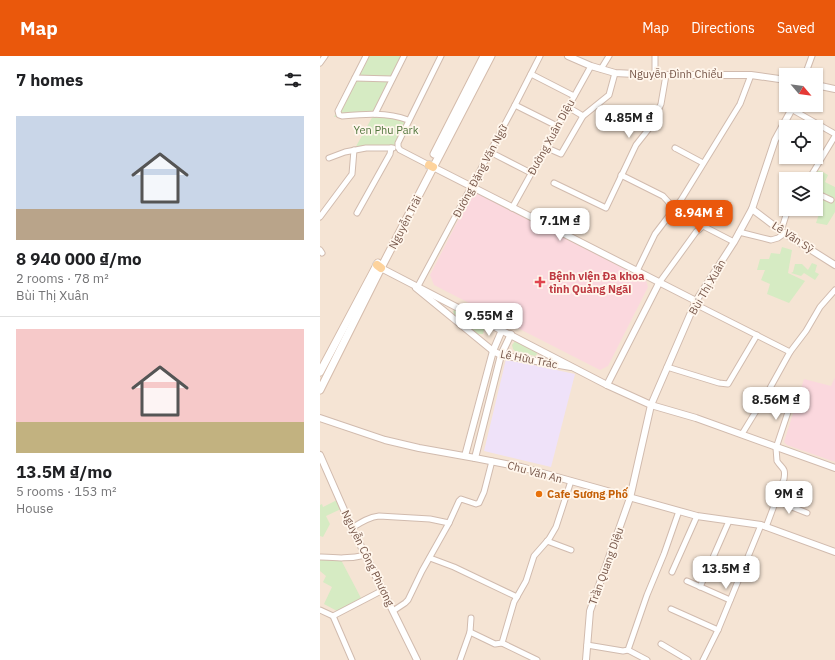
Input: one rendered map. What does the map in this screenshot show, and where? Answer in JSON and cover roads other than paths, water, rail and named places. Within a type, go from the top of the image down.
[{"type":"main road","name":"Nguyễn Trãi","points":[[431,166],[484,56]]},
{"type":"main road","name":"Nguyễn Trãi","points":[[320,372],[379,266],[491,56]]},
{"type":"main road","name":"Nguyễn Trãi","points":[[320,390],[379,266]]},
{"type":"street","points":[[320,63],[325,56]]},
{"type":"street","points":[[366,56],[338,113],[342,116],[375,114],[395,116],[408,120]]},
{"type":"street","points":[[375,114],[404,56]]},
{"type":"street","points":[[441,56],[398,142],[398,147],[400,150],[637,271],[790,352]]},
{"type":"street","name":"Đường Đặng Văn Ngữ","points":[[418,286],[532,74],[540,56]]},
{"type":"street","name":"Nguyễn Đình Chiểu","points":[[568,56],[591,66],[615,73],[655,75],[751,75],[779,79]]},
{"type":"street","points":[[601,69],[609,56]]},
{"type":"street","points":[[655,56],[655,75]]},
{"type":"street","points":[[808,68],[812,56]]},
{"type":"street","name":"Đường Xuân Diệu","points":[[512,208],[591,66]]},
{"type":"street","points":[[545,147],[561,154],[583,116],[609,94],[615,73]]},
{"type":"street","points":[[532,74],[574,96]]},
{"type":"street","points":[[554,183],[606,208],[636,145],[651,126],[661,104],[666,75]]},
{"type":"street","points":[[637,271],[655,234],[689,188],[740,104],[751,75]]},
{"type":"street","points":[[355,78],[392,79]]},
{"type":"street","points":[[823,86],[835,89]]},
{"type":"street","points":[[515,105],[557,126]]},
{"type":"street","points":[[568,107],[583,116]]},
{"type":"street","name":"Bùi Thị Xuân","points":[[630,498],[651,405],[695,303],[734,242],[752,209],[775,140],[790,112]]},
{"type":"street","points":[[800,112],[835,135],[813,172]]},
{"type":"street","points":[[329,158],[354,150],[373,147],[398,147]]},
{"type":"street","points":[[356,212],[390,154],[391,148]]},
{"type":"street","points":[[675,148],[703,163]]},
{"type":"street","points":[[320,217],[352,174],[354,150]]},
{"type":"street","points":[[490,152],[531,173]]},
{"type":"street","points":[[621,175],[663,196],[674,208],[703,226],[734,242]]},
{"type":"street","points":[[823,196],[831,200]]},
{"type":"street","points":[[320,205],[326,209]]},
{"type":"street","name":"Lê Văn Sỹ","points":[[752,209],[783,232],[835,265]]},
{"type":"street","points":[[739,232],[771,240],[778,238],[783,232],[786,216]]},
{"type":"street","points":[[607,385],[659,283],[692,238],[703,226]]},
{"type":"street","name":"Lê Hữu Trác","points":[[379,266],[607,385],[651,405],[696,418],[835,468]]},
{"type":"street","name":"Lê Hữu Trác","points":[[410,282],[492,351],[576,368]]},
{"type":"street","points":[[742,434],[790,352],[806,331],[820,307],[835,290]]},
{"type":"street","points":[[443,311],[448,302]]},
{"type":"street","points":[[465,456],[492,351],[502,330]]},
{"type":"street","points":[[475,458],[501,354],[511,334]]},
{"type":"street","points":[[667,367],[719,383],[728,384],[757,335]]},
{"type":"street","points":[[704,660],[730,600],[777,501],[785,473],[784,467],[777,461],[776,448],[792,400]]},
{"type":"street","name":"Chu Văn An","points":[[323,419],[385,440],[419,448],[521,467],[696,516],[764,526],[835,552]]},
{"type":"street","name":"Nguyễn Công Phương","points":[[320,454],[352,528],[417,660]]},
{"type":"street","points":[[393,611],[408,600],[459,501],[461,500],[476,504],[479,503],[484,492],[492,461]]},
{"type":"street","points":[[502,643],[517,597],[526,581],[534,556],[547,541],[556,527],[571,481]]},
{"type":"street","name":"Trần Quang Diệu","points":[[586,660],[590,611],[630,498]]},
{"type":"street","points":[[777,501],[807,513]]},
{"type":"street","points":[[628,650],[643,605],[664,554],[679,511]]},
{"type":"street","points":[[352,528],[368,519],[379,516],[430,519],[449,523]]},
{"type":"street","points":[[672,572],[696,516]]},
{"type":"street","points":[[700,586],[729,521]]},
{"type":"street","points":[[547,541],[571,550]]},
{"type":"street","points":[[320,557],[342,559],[366,555]]},
{"type":"street","points":[[430,558],[454,567],[517,597]]},
{"type":"street","points":[[687,581],[730,600]]},
{"type":"street","points":[[333,616],[383,590]]},
{"type":"street","points":[[320,610],[333,616],[352,660]]},
{"type":"street","points":[[671,610],[718,630]]},
{"type":"street","points":[[460,660],[470,632],[471,618]]},
{"type":"street","points":[[470,632],[495,644],[502,643],[537,660]]},
{"type":"street","points":[[660,644],[688,660]]},
{"type":"street","points":[[587,645],[623,651],[628,650],[646,660]]},
{"type":"place","name":"Bệnh viện Đa khoa tỉnh Quảng Ngãi","points":[[540,282]]},
{"type":"place","name":"Cafe Sương Phố","points":[[539,494]]},
{"type":"park label","name":"Yen Phu Park","points":[[386,130]]}]
